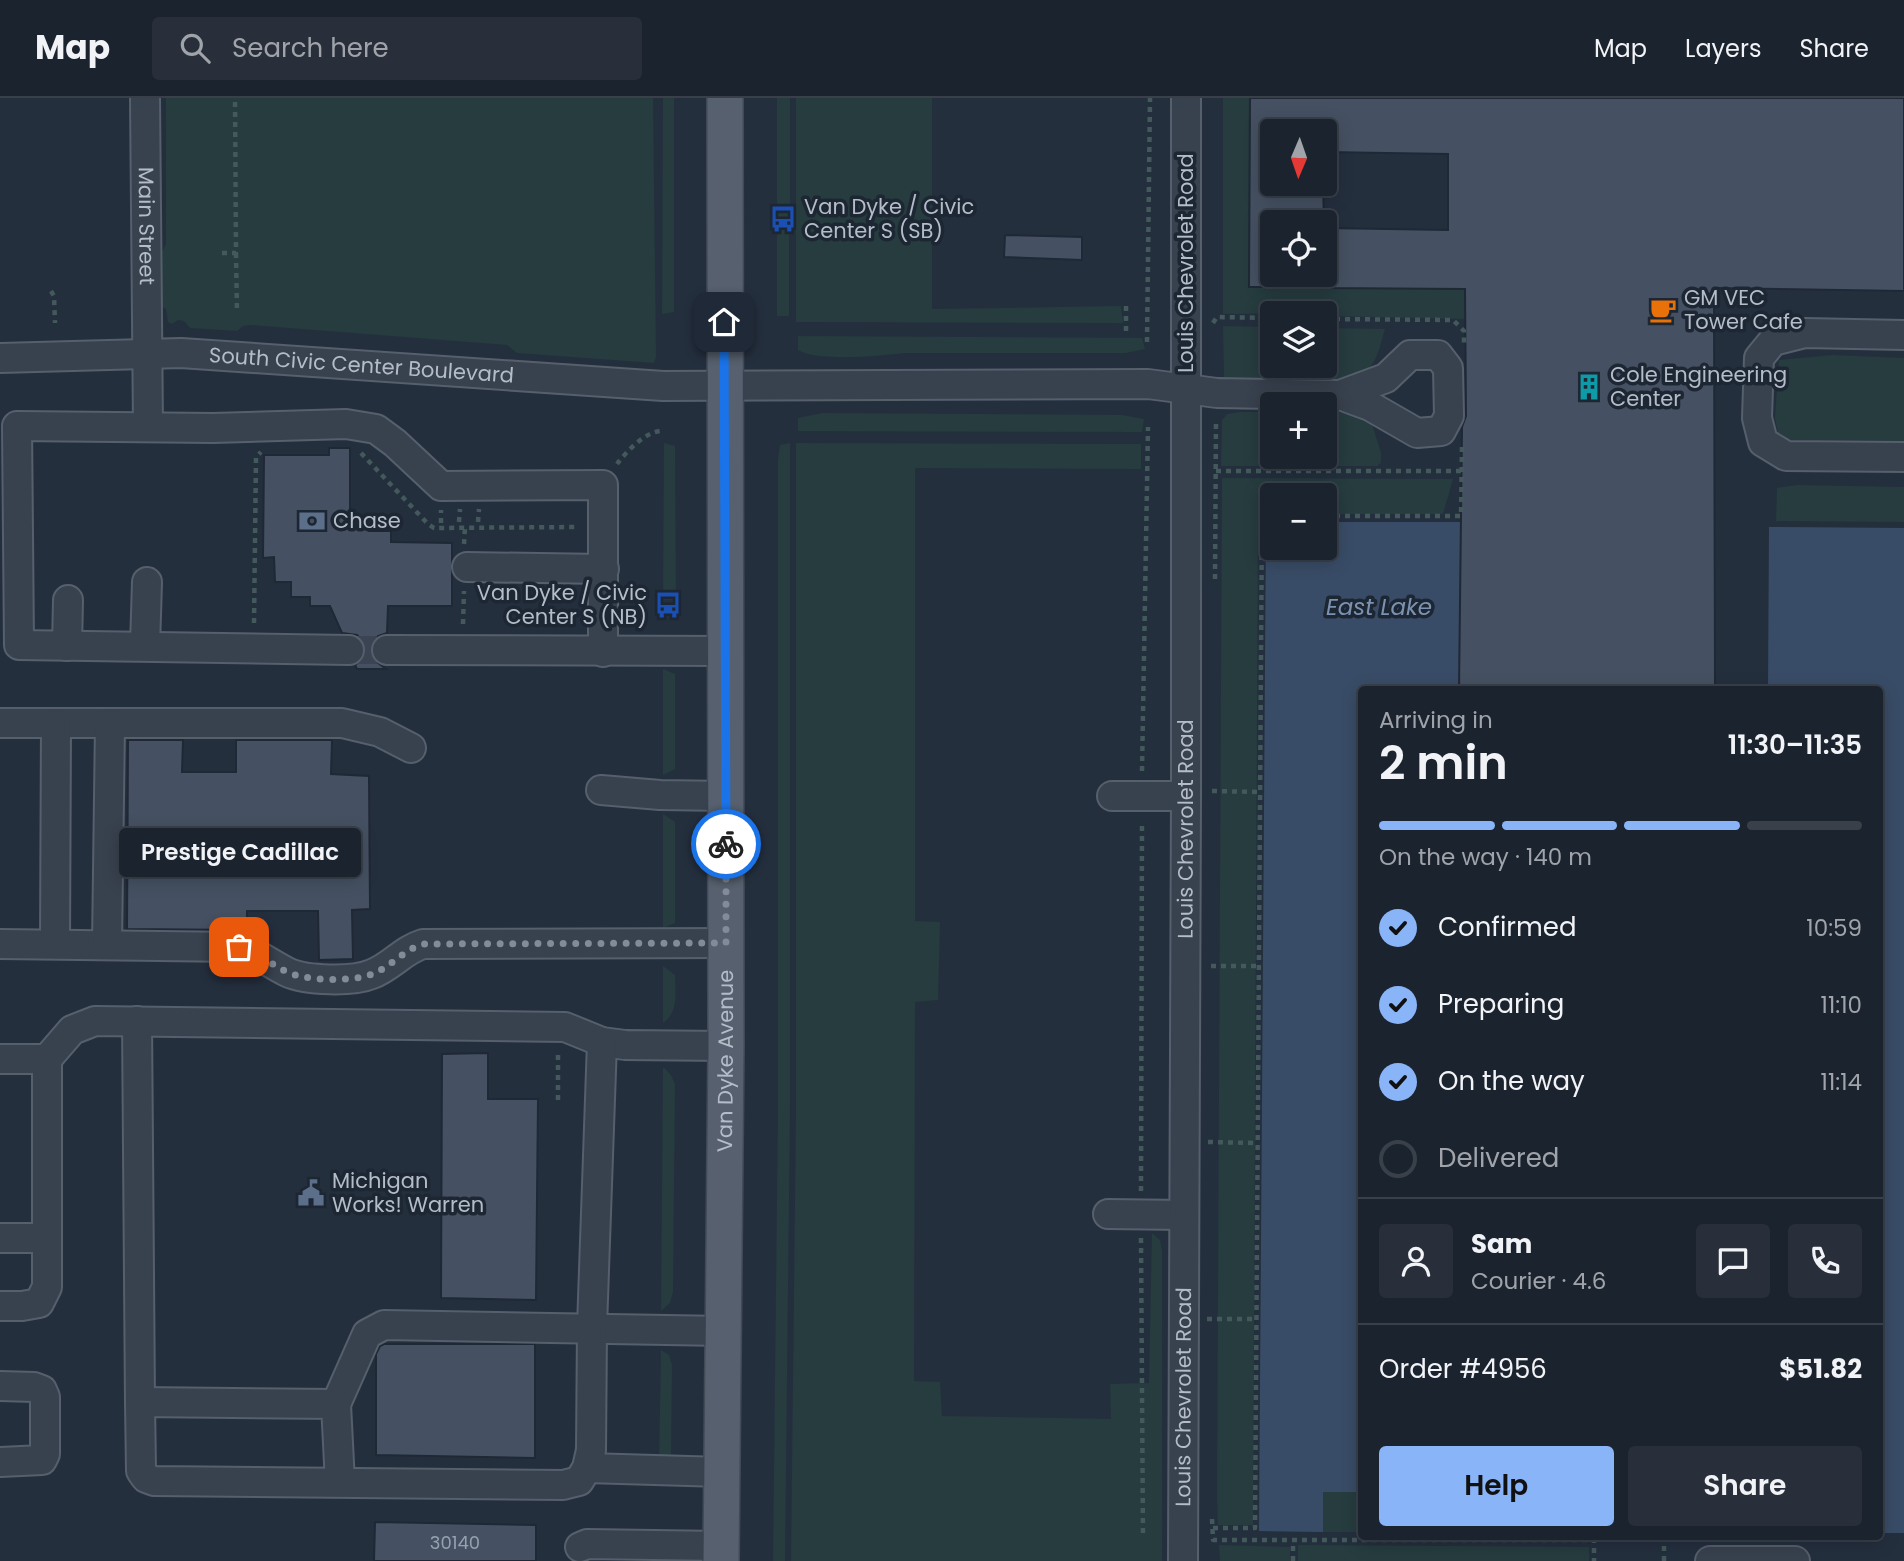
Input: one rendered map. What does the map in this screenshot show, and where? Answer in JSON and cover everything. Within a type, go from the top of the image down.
[{"type":"main road","name":"Van Dyke Avenue","points":[[721,1554],[726,1046],[725,98]]},
{"type":"street","name":"Main Street","points":[[145,98],[148,427]]},
{"type":"street","name":"Louis Chevrolet Road","points":[[1183,1561],[1184,1215],[1195,793],[1186,389],[1186,98]]},
{"type":"street","points":[[1904,335],[1805,333],[1773,341],[1759,358],[1757,418],[1763,442],[1786,456],[1904,457]]},
{"type":"street","name":"South Civic Center Boulevard","points":[[0,358],[218,355],[663,386],[1148,384],[1217,393],[1340,395]]},
{"type":"street","points":[[349,650],[19,645],[17,426],[69,438],[148,427],[346,424],[376,429],[441,486],[603,485],[603,652]]},
{"type":"street","points":[[467,567],[604,569]]},
{"type":"street","points":[[145,646],[147,582]]},
{"type":"street","points":[[67,646],[68,600]]},
{"type":"street","points":[[387,650],[727,651]]},
{"type":"street","points":[[0,723],[342,723],[380,732],[411,748]]},
{"type":"street","points":[[55,944],[56,724]]},
{"type":"street","points":[[107,945],[110,724]]},
{"type":"street","points":[[601,790],[660,795],[726,796]]},
{"type":"street","points":[[1112,796],[1195,793]]},
{"type":"street","points":[[0,944],[239,947],[253,951],[305,978],[361,978],[376,973],[410,948],[423,944],[726,943]]},
{"type":"street","points":[[0,1306],[39,1303],[47,1287],[47,1059],[72,1031],[95,1021],[565,1027],[602,1042],[625,1045],[726,1046]]},
{"type":"street","points":[[137,1021],[142,1471],[146,1478],[155,1481],[563,1485],[579,1481],[587,1468],[591,1450],[592,1327],[602,1042]]},
{"type":"street","points":[[0,1059],[47,1059]]},
{"type":"street","points":[[1108,1214],[1184,1215]]},
{"type":"street","points":[[0,1237],[47,1238]]},
{"type":"street","points":[[340,1483],[336,1404],[367,1334],[384,1325],[724,1331]]},
{"type":"street","points":[[0,1386],[34,1387],[42,1390],[45,1397],[45,1432],[42,1460],[0,1462]]},
{"type":"street","points":[[140,1402],[336,1404]]},
{"type":"street","points":[[587,1468],[722,1472]]},
{"type":"street","points":[[580,1547],[587,1544],[721,1554]]},
{"type":"street","points":[[1710,1561],[1795,1561]]},
{"type":"path","points":[[235,98],[237,313]]},
{"type":"path","points":[[1147,342],[1150,98]]},
{"type":"path","points":[[222,253],[236,253]]},
{"type":"path","points":[[51,291],[54,296],[55,323]]},
{"type":"path","points":[[1126,306],[1126,331]]},
{"type":"path","points":[[1217,317],[1260,318]]},
{"type":"path","points":[[1337,319],[1453,320]]},
{"type":"path","points":[[1216,420],[1216,471],[1462,471],[1461,516],[1337,516]]},
{"type":"path","points":[[1143,1538],[1142,796],[1148,428]]},
{"type":"path","points":[[619,461],[633,447],[660,431]]},
{"type":"path","points":[[356,448],[434,528],[590,527]]},
{"type":"path","points":[[254,602],[256,457],[265,451]]},
{"type":"path","points":[[1213,1528],[1255,1528],[1262,560]]},
{"type":"path","points":[[1195,793],[1260,792]]},
{"type":"path","points":[[1202,965],[1259,966]]},
{"type":"path","points":[[558,1053],[558,1100]]},
{"type":"path","points":[[1201,1142],[1256,1143]]},
{"type":"path","points":[[1200,1319],[1256,1319]]},
{"type":"path","points":[[1213,1540],[1594,1540],[1594,1561]]},
{"type":"path","points":[[1293,1541],[1293,1561]]},
{"type":"path","points":[[1664,1541],[1664,1561]]},
{"type":"green space","points":[[166,98],[653,98],[654,363],[517,353],[507,345],[250,325],[237,331],[190,328],[184,321],[178,320],[172,324],[168,322],[166,309],[159,305],[160,255],[166,244]]},
{"type":"green space","points":[[663,98],[674,98],[674,312],[662,314]]},
{"type":"green space","points":[[777,98],[790,98],[790,218],[777,218]]},
{"type":"green space","points":[[796,98],[932,98],[932,309],[1121,306],[1123,323],[796,322]]},
{"type":"green space","points":[[1223,98],[1250,98],[1249,287],[1465,289],[1465,319],[1337,316],[1337,301],[1260,301],[1260,314],[1223,314]]},
{"type":"green space","points":[[777,224],[789,224],[789,316],[777,316]]},
{"type":"green space","points":[[1223,326],[1260,327],[1260,378],[1337,378],[1337,328],[1385,329],[1378,354],[1371,366],[1350,381],[1233,381],[1224,377]]},
{"type":"green space","points":[[798,336],[1142,338],[1145,349],[1126,353],[904,353],[834,357],[807,354],[798,350]]},
{"type":"green space","points":[[1832,355],[1904,358],[1904,441],[1779,438],[1775,418],[1779,360]]},
{"type":"green space","points":[[1260,412],[1260,466],[1221,466],[1222,420],[1227,414]]},
{"type":"green space","points":[[822,413],[1122,415],[1144,419],[1142,432],[798,431],[798,418]]},
{"type":"green space","points":[[1337,413],[1355,416],[1372,424],[1381,453],[1381,463],[1377,466],[1337,466]]},
{"type":"green space","points":[[664,443],[675,446],[676,600],[663,600]]},
{"type":"green space","points":[[790,443],[790,1108],[785,1561],[773,1561],[778,1108],[778,459],[780,445]]},
{"type":"green space","points":[[796,443],[1141,444],[1141,469],[915,468],[915,921],[940,922],[938,1000],[915,1002],[914,1381],[940,1382],[942,1416],[1111,1419],[1110,1384],[1149,1383],[1152,1233],[1160,1240],[1162,1251],[1162,1561],[791,1561],[796,1108]]},
{"type":"green space","points":[[1222,478],[1453,479],[1443,514],[1337,514],[1337,483],[1260,483],[1253,1525],[1218,1525]]},
{"type":"green space","points":[[1797,485],[1904,487],[1904,522],[1776,521],[1777,488]]},
{"type":"green space","points":[[663,669],[675,674],[675,769],[663,775]]},
{"type":"green space","points":[[663,814],[675,822],[675,923],[663,928]]},
{"type":"green space","points":[[663,966],[675,975],[675,995],[672,1013],[663,1023]]},
{"type":"green space","points":[[663,1067],[675,1084],[673,1292],[670,1303],[661,1311]]},
{"type":"green space","points":[[661,1350],[669,1355],[672,1365],[671,1455],[669,1459],[659,1462]]},
{"type":"green space","points":[[1323,1492],[1358,1492],[1358,1532],[1323,1532]]},
{"type":"green space","points":[[1219,1545],[1290,1547],[1290,1561],[1220,1561]]},
{"type":"green space","points":[[1298,1545],[1589,1547],[1589,1561],[1298,1561]]},
{"type":"water","name":"East Lake","points":[[1337,522],[1461,522],[1459,686],[1358,686],[1358,1492],[1323,1492],[1323,1532],[1259,1531],[1266,560],[1337,560]]},
{"type":"water","points":[[1769,527],[1904,528],[1904,1533],[1883,1533],[1883,686],[1768,686]]},
{"type":"building","name":"Cole Engineering Center","points":[[1250,98],[1904,98],[1904,291],[1714,288],[1715,686],[1459,686],[1462,427],[1466,416],[1465,289],[1325,288],[1337,287],[1337,228],[1448,230],[1448,154],[1337,152],[1337,119],[1260,119],[1260,196],[1323,196],[1324,210],[1260,210],[1260,287],[1249,287]]},
{"type":"building","points":[[1005,235],[1082,237],[1082,260],[1004,257]]},
{"type":"building","name":"Chase","points":[[329,448],[350,448],[350,511],[369,531],[391,531],[391,542],[452,543],[452,606],[388,606],[387,633],[378,636],[370,649],[373,659],[386,669],[357,669],[355,665],[363,659],[366,651],[363,641],[357,635],[342,633],[330,606],[310,606],[310,597],[291,597],[291,582],[275,582],[274,557],[263,558],[264,455],[329,455]]},
{"type":"building","points":[[128,740],[183,740],[182,772],[236,772],[236,740],[332,740],[331,774],[369,776],[370,909],[352,910],[353,959],[319,960],[318,911],[247,911],[247,930],[127,929]]},
{"type":"building","points":[[488,1053],[488,1099],[538,1099],[536,1300],[441,1298],[442,1054]]},
{"type":"building","points":[[384,1344],[535,1344],[535,1458],[376,1455],[376,1354]]},
{"type":"building","points":[[375,1522],[536,1525],[536,1561],[374,1561]]},
{"type":"tunnel","points":[[349,650],[387,650]]},
{"type":"way so far","points":[[239,947],[253,951],[305,978],[361,978],[376,973],[410,948],[423,944],[726,943],[726,844]]},
{"type":"place","name":"Van Dyke / Civic Center S (SB)","points":[[783,219]]},
{"type":"place","name":"GM VEC Tower Cafe","points":[[1663,310]]},
{"type":"place","name":"Cole Engineering Center","points":[[1589,387]]},
{"type":"place","name":"Chase","points":[[312,521]]},
{"type":"place","name":"Van Dyke / Civic Center S (NB)","points":[[668,605]]},
{"type":"place","name":"Prestige Cadillac","points":[[239,947]]},
{"type":"place","name":"Michigan Works! Warren","points":[[311,1193]]},
{"type":"route","points":[[724,322],[726,844]]}]
